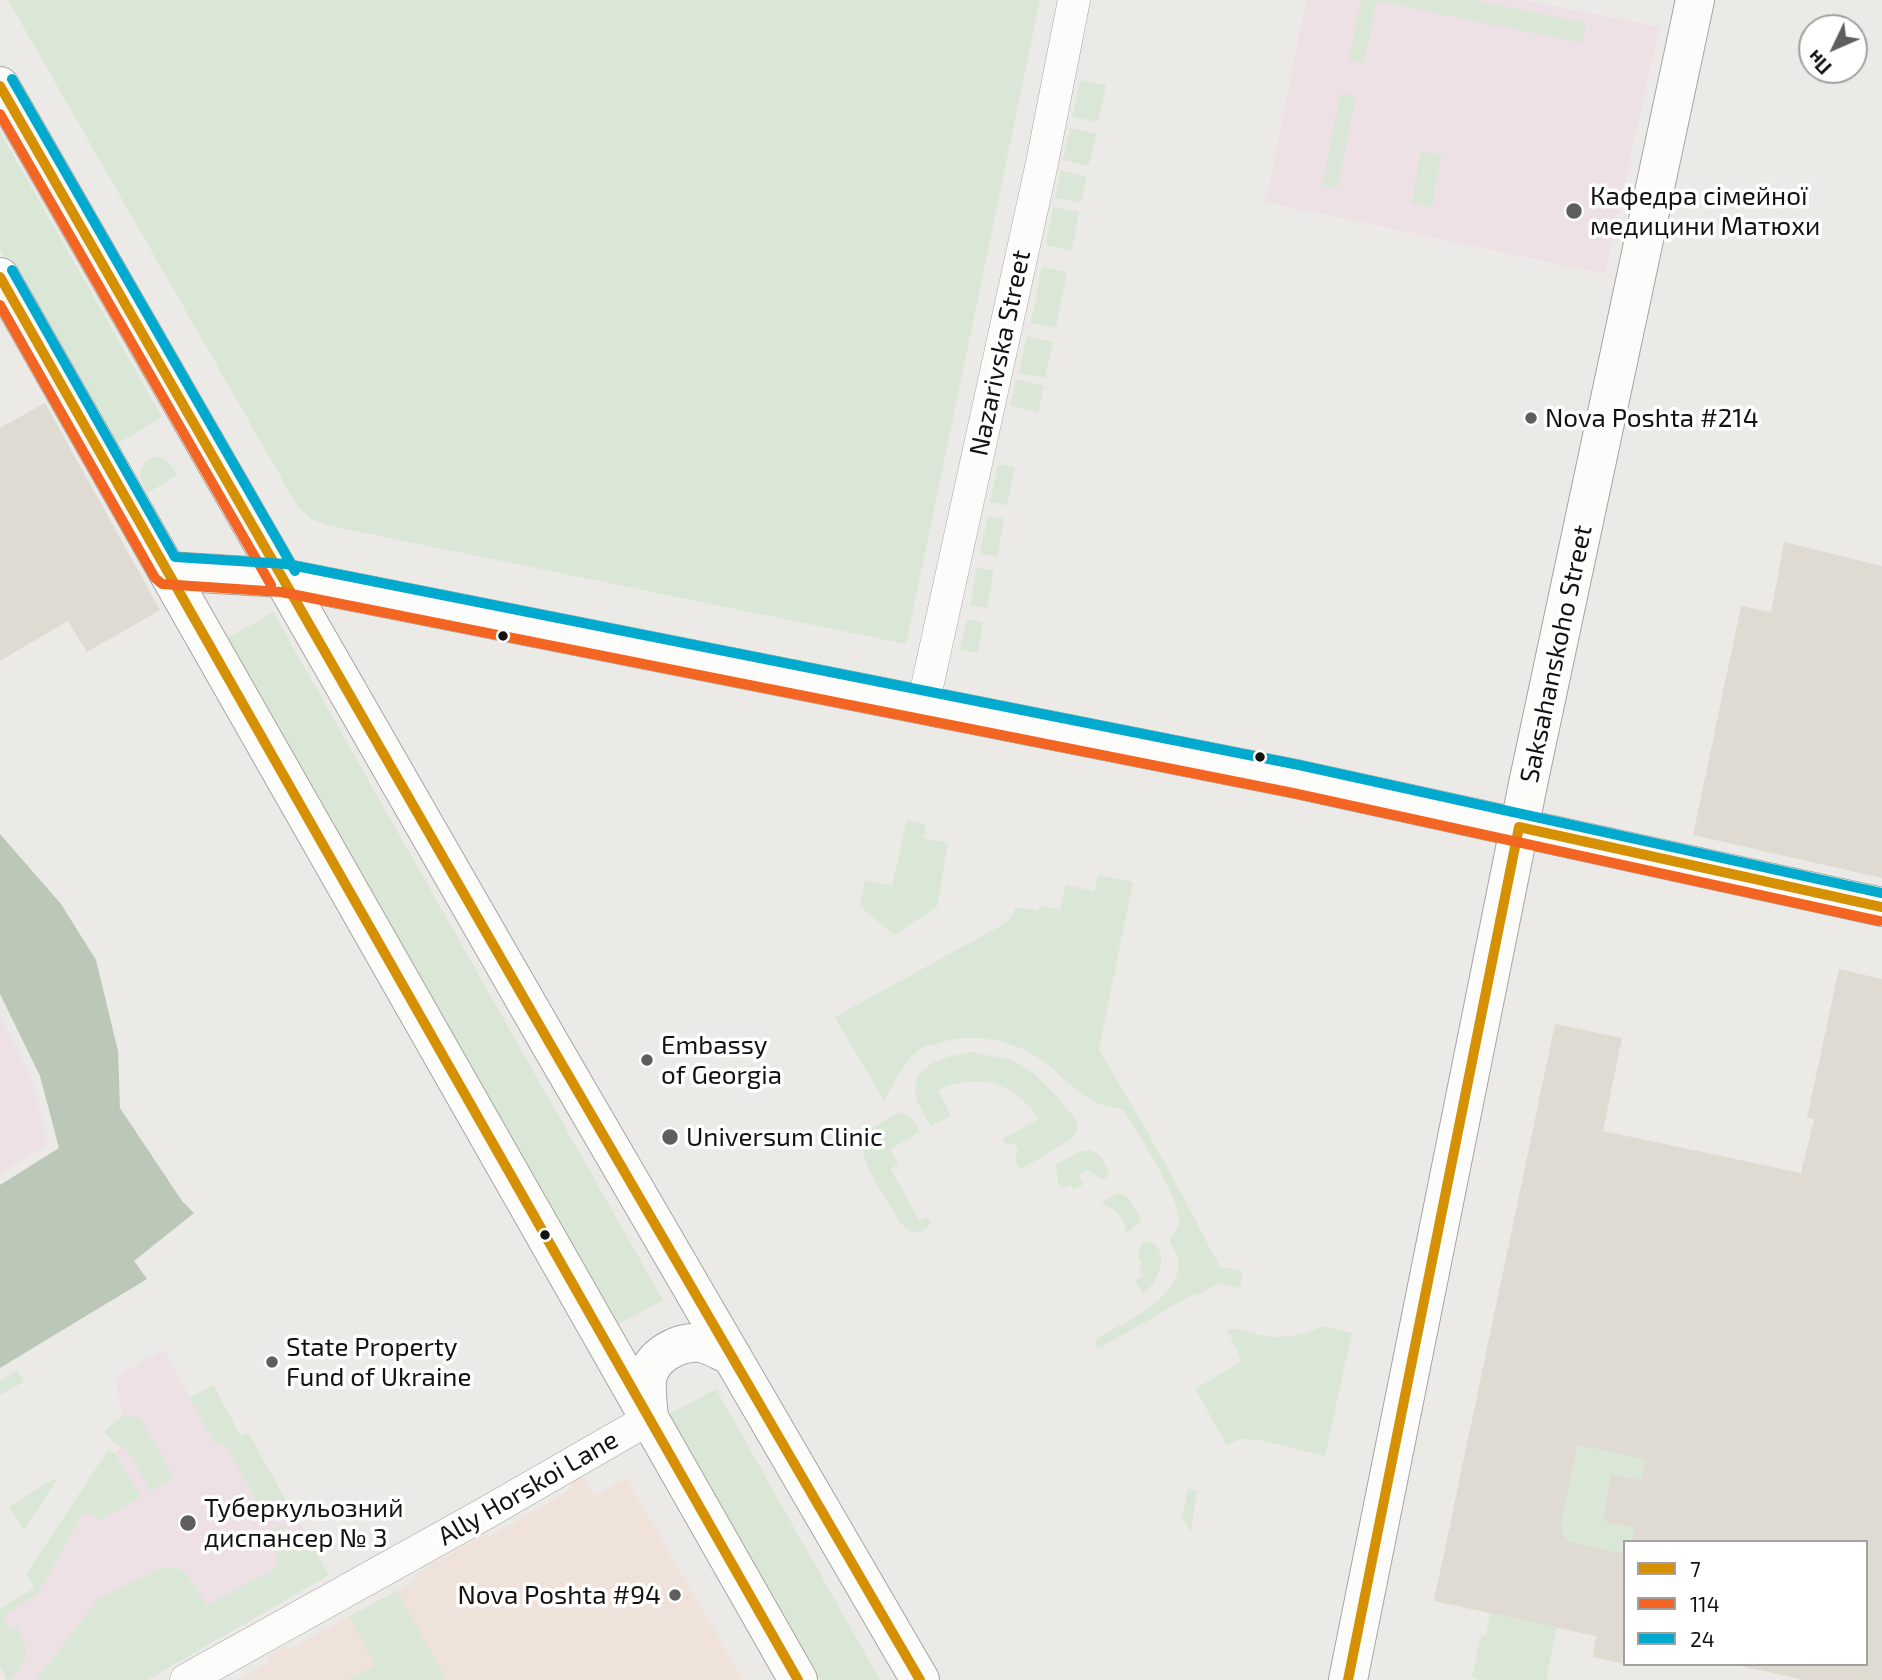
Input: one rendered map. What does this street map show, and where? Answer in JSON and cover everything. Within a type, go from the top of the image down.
[{"type":"main road","name":"Saksahanskoho Street","points":[[1348,1680],[1519,827],[1695,0]]},
{"type":"main road","points":[[0,86],[549,1042],[920,1680]]},
{"type":"main road","points":[[0,277],[798,1680]]},
{"type":"main road","points":[[167,571],[284,578],[1285,777],[1882,907]]},
{"type":"main road","points":[[649,1419],[647,1378],[654,1362],[662,1354],[684,1345],[702,1343],[732,1356]]},
{"type":"street","name":"Nazarivska Street","points":[[923,705],[1042,163],[1074,0]]},
{"type":"street","name":"Ally Horskoi Lane","points":[[186,1680],[649,1419]]},
{"type":"shaded area","points":[[1306,0],[1524,0],[1659,27],[1605,274],[1266,202]]},
{"type":"shaded area","points":[[45,403],[160,610],[87,652],[68,621],[0,661],[0,428]]},
{"type":"shaded area","points":[[1784,542],[1882,566],[1882,878],[1693,835],[1741,606],[1771,612]]},
{"type":"shaded area","points":[[1839,969],[1882,979],[1882,1680],[1805,1680],[1741,1666],[1868,1666],[1868,1540],[1623,1540],[1623,1664],[1593,1657],[1596,1636],[1434,1601],[1555,1024],[1622,1038],[1603,1131],[1801,1173],[1814,1119],[1807,1117]]},
{"type":"shaded area","points":[[0,1018],[32,1080],[48,1144],[0,1174]]},
{"type":"shaded area","name":"Туберкульозний диспансер № 3","points":[[164,1350],[215,1443],[226,1445],[248,1433],[329,1575],[147,1680],[7,1680],[0,1665],[0,1617],[38,1594],[120,1447],[104,1432],[123,1415],[115,1377]]},
{"type":"shaded area","points":[[582,1476],[595,1496],[626,1478],[743,1680],[236,1680],[270,1661],[267,1656],[286,1645],[289,1650],[417,1579],[415,1574],[485,1534],[488,1538],[573,1488],[571,1483]]},
{"type":"green space","points":[[8,0],[1040,0],[906,644],[326,525],[311,519],[298,507]]},
{"type":"green space","points":[[1361,0],[1474,0],[1586,23],[1582,43],[1377,1],[1364,63],[1349,60]]},
{"type":"green space","points":[[1080,80],[1106,85],[1098,122],[1072,117]]},
{"type":"green space","points":[[1340,94],[1356,97],[1338,188],[1322,185]]},
{"type":"green space","points":[[1070,128],[1096,134],[1089,166],[1063,160]]},
{"type":"green space","points":[[0,132],[162,417],[112,447],[0,250]]},
{"type":"green space","points":[[1421,151],[1442,155],[1432,207],[1411,203]]},
{"type":"green space","points":[[1061,171],[1087,176],[1081,203],[1055,198]]},
{"type":"green space","points":[[1053,207],[1079,212],[1072,251],[1046,245]]},
{"type":"green space","points":[[1042,267],[1067,272],[1056,328],[1031,323]]},
{"type":"green space","points":[[1027,336],[1053,342],[1045,378],[1019,373]]},
{"type":"green space","points":[[1016,379],[1044,386],[1038,412],[1010,406]]},
{"type":"green space","points":[[154,457],[168,462],[177,475],[148,493],[141,479],[141,472],[148,459]]},
{"type":"green space","points":[[998,464],[1015,467],[1007,505],[990,502]]},
{"type":"green space","points":[[988,516],[1004,519],[997,557],[980,553]]},
{"type":"green space","points":[[977,567],[994,571],[987,608],[970,605]]},
{"type":"green space","points":[[273,612],[663,1300],[614,1327],[221,642]]},
{"type":"green space","points":[[967,619],[983,622],[978,653],[960,650]]},
{"type":"green space","points":[[907,820],[926,824],[924,838],[948,843],[937,907],[894,935],[860,906],[865,880],[892,886]]},
{"type":"green space","points":[[0,834],[61,904],[96,960],[118,1051],[120,1108],[182,1201],[194,1213],[134,1261],[147,1279],[0,1368],[0,1185],[59,1148],[40,1076],[0,994]]},
{"type":"green space","points":[[1098,875],[1133,882],[1099,1049],[1165,1163],[1220,1267],[1243,1271],[1240,1288],[1217,1284],[1197,1295],[1195,1293],[1098,1349],[1095,1344],[1097,1338],[1150,1307],[1172,1285],[1177,1273],[1178,1259],[1169,1239],[1178,1226],[1177,1209],[1156,1165],[1124,1110],[1100,1104],[1087,1097],[1047,1064],[1022,1049],[980,1038],[950,1040],[921,1049],[905,1065],[884,1101],[835,1017],[1002,925],[1011,917],[1016,907],[1038,911],[1040,906],[1060,910],[1066,885],[1094,891]]},
{"type":"green space","points":[[971,1052],[1012,1060],[1034,1073],[1075,1119],[1077,1132],[1071,1139],[1020,1170],[1015,1159],[1018,1151],[1016,1146],[1010,1143],[1006,1145],[1003,1139],[1039,1119],[1018,1096],[994,1084],[981,1082],[968,1082],[938,1090],[951,1116],[931,1126],[916,1096],[919,1076],[942,1059]]},
{"type":"green space","points":[[900,1112],[910,1116],[920,1132],[890,1149],[898,1164],[891,1169],[919,1220],[928,1217],[931,1223],[920,1233],[910,1231],[901,1224],[870,1172],[863,1153],[863,1141],[870,1129]]},
{"type":"green space","points":[[1087,1150],[1101,1157],[1109,1171],[1107,1178],[1101,1180],[1087,1169],[1078,1175],[1084,1184],[1074,1190],[1070,1184],[1064,1188],[1058,1184],[1056,1164]]},
{"type":"green space","points":[[1119,1193],[1128,1197],[1141,1218],[1127,1233],[1118,1214],[1100,1203]]},
{"type":"green space","points":[[1147,1241],[1160,1251],[1161,1266],[1154,1282],[1143,1294],[1135,1280],[1142,1276],[1138,1266],[1142,1264],[1138,1253],[1142,1242]]},
{"type":"green space","points":[[1325,1326],[1352,1333],[1325,1456],[1258,1440],[1241,1439],[1227,1445],[1195,1389],[1242,1361],[1227,1330],[1278,1337]]},
{"type":"green space","points":[[17,1370],[24,1382],[0,1395],[0,1381]]},
{"type":"green space","points":[[213,1385],[241,1436],[248,1433],[291,1509],[268,1522],[226,1445],[215,1443],[189,1398]]},
{"type":"green space","points":[[716,1389],[880,1680],[820,1680],[665,1416]]},
{"type":"green space","points":[[123,1415],[141,1419],[174,1477],[151,1491],[127,1450],[113,1442],[104,1432]]},
{"type":"green space","points":[[1577,1445],[1645,1459],[1642,1480],[1611,1475],[1603,1521],[1635,1528],[1632,1540],[1623,1540],[1623,1552],[1568,1542],[1561,1524]]},
{"type":"green space","points":[[108,1450],[116,1455],[141,1497],[101,1520],[83,1513],[38,1594],[3,1616],[11,1630],[17,1627],[26,1650],[21,1666],[10,1680],[7,1680],[0,1665],[0,1609],[34,1588],[26,1574]]},
{"type":"green space","points":[[55,1478],[56,1481],[24,1530],[9,1507]]},
{"type":"green space","points":[[1188,1489],[1197,1491],[1191,1532],[1182,1517]]},
{"type":"green space","points":[[283,1525],[291,1541],[305,1533],[329,1575],[147,1680],[36,1680],[99,1598],[159,1569],[176,1567],[187,1574],[207,1605],[274,1569],[278,1564],[272,1531]]},
{"type":"green space","points":[[397,1591],[447,1680],[348,1680],[375,1665],[349,1617]]},
{"type":"green space","points":[[1490,1613],[1557,1627],[1546,1680],[1477,1680],[1472,1677],[1481,1635],[1486,1635]]},
{"type":"transit line","name":"24","points":[[12,79],[295,571]]},
{"type":"transit line","name":"7","points":[[0,86],[549,1042],[920,1680]]},
{"type":"transit line","name":"114","points":[[0,114],[271,585]]},
{"type":"transit line","name":"24","points":[[12,270],[175,557],[286,564],[1299,765],[1882,893]]},
{"type":"transit line","name":"7","points":[[0,277],[798,1680]]},
{"type":"transit line","name":"114","points":[[0,305],[155,578],[162,584],[281,592],[1293,793],[1879,921]]},
{"type":"transit line","name":"7","points":[[1348,1680],[1519,827],[1882,907]]},
{"type":"place","name":"Кафедра сімейної медицини Матюхи","points":[[1574,211]]},
{"type":"place","name":"Nova Poshta #214","points":[[1531,418]]},
{"type":"place","name":"Embassy of Georgia","points":[[647,1060]]},
{"type":"place","name":"Universum Clinic","points":[[670,1137]]},
{"type":"place","name":"State Property Fund of Ukraine","points":[[272,1362]]},
{"type":"place","name":"Туберкульозний диспансер № 3","points":[[188,1523]]},
{"type":"place","name":"Nova Poshta #94","points":[[675,1595]]}]
